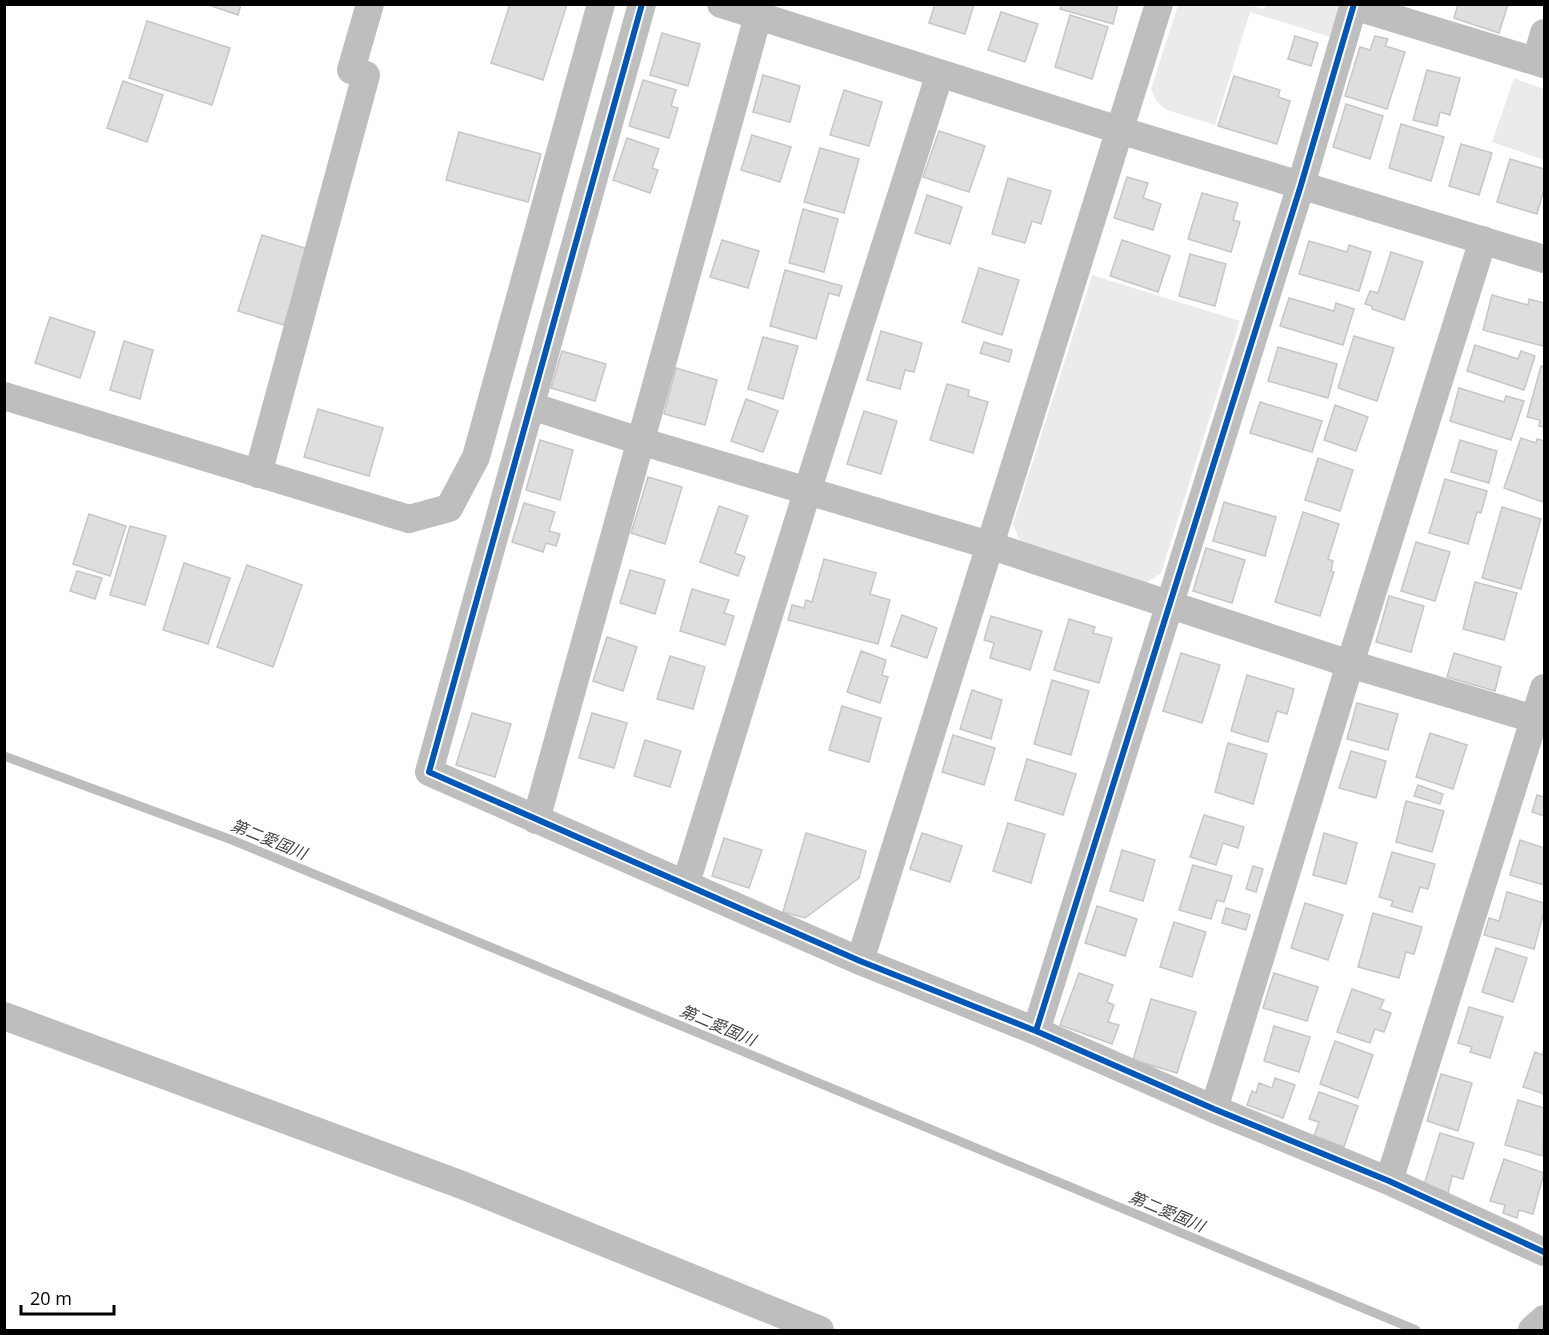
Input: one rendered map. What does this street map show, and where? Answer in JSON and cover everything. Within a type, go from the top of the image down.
[{"type":"street","points":[[258,474],[366,75],[351,70],[370,4]]},
{"type":"street","points":[[4,396],[409,519],[449,508],[476,457],[601,4]]},
{"type":"street","points":[[642,4],[429,772],[860,961],[1036,1031],[1214,1109],[1389,1181],[1545,1252]]},
{"type":"street","points":[[721,4],[1119,130],[1545,259]]},
{"type":"street","points":[[860,961],[1159,4]]},
{"type":"street","points":[[1036,1031],[1301,186],[1354,5],[1540,62],[1545,33]]},
{"type":"street","points":[[536,820],[758,16]]},
{"type":"street","points":[[686,884],[940,73]]},
{"type":"street","points":[[1214,1109],[1483,240]]},
{"type":"street","points":[[531,406],[807,492],[989,545],[1350,664],[1540,721]]},
{"type":"street","points":[[1389,1181],[1540,721],[1545,688]]},
{"type":"street","points":[[4,1016],[462,1185],[820,1330]]},
{"type":"street","points":[[1532,1330],[1545,1318]]},
{"type":"shaded area","points":[[1178,5],[1249,5],[1264,9],[1266,5],[1340,5],[1330,37],[1250,12],[1215,125],[1167,110],[1157,102],[1151,89]]},
{"type":"shaded area","points":[[1514,78],[1544,89],[1544,160],[1492,142]]},
{"type":"shaded area","points":[[1092,275],[1240,321],[1161,573],[1145,584],[1020,542],[1013,524]]},
{"type":"building","points":[[206,4],[241,4],[238,15]]},
{"type":"building","points":[[510,4],[567,4],[543,80],[491,63]]},
{"type":"building","points":[[935,4],[974,4],[965,34],[929,23]]},
{"type":"building","points":[[1062,4],[1118,4],[1113,24],[1060,9]]},
{"type":"building","points":[[1458,4],[1508,4],[1499,33],[1454,18]]},
{"type":"building","points":[[1001,12],[1038,24],[1025,62],[988,50]]},
{"type":"building","points":[[1070,15],[1108,27],[1092,79],[1055,67]]},
{"type":"building","points":[[147,21],[230,48],[212,105],[129,78]]},
{"type":"building","points":[[662,33],[700,44],[688,86],[650,75]]},
{"type":"building","points":[[1295,36],[1318,43],[1311,66],[1288,59]]},
{"type":"building","points":[[1375,36],[1388,39],[1385,46],[1405,52],[1387,109],[1345,96],[1360,47],[1370,50]]},
{"type":"building","points":[[1427,70],[1460,78],[1450,115],[1440,112],[1437,126],[1413,120]]},
{"type":"building","points":[[763,75],[800,86],[790,122],[753,112]]},
{"type":"building","points":[[1234,76],[1280,90],[1278,97],[1290,101],[1277,144],[1218,126]]},
{"type":"building","points":[[643,80],[676,90],[671,106],[678,108],[669,138],[629,126]]},
{"type":"building","points":[[123,81],[163,95],[147,142],[107,128]]},
{"type":"building","points":[[844,90],[882,102],[869,146],[830,135]]},
{"type":"building","points":[[1346,104],[1383,116],[1370,159],[1333,147]]},
{"type":"building","points":[[1401,124],[1444,137],[1431,181],[1389,168]]},
{"type":"building","points":[[939,131],[985,146],[969,192],[923,177]]},
{"type":"building","points":[[459,132],[541,154],[528,202],[446,180]]},
{"type":"building","points":[[752,135],[791,147],[780,182],[741,170]]},
{"type":"building","points":[[627,138],[659,149],[652,168],[658,170],[650,193],[613,180]]},
{"type":"building","points":[[1461,144],[1492,153],[1479,195],[1449,186]]},
{"type":"building","points":[[820,148],[859,159],[844,213],[804,202]]},
{"type":"building","points":[[1510,159],[1544,169],[1544,189],[1537,214],[1497,202]]},
{"type":"building","points":[[1127,177],[1148,183],[1143,198],[1161,204],[1153,230],[1114,218]]},
{"type":"building","points":[[1008,178],[1051,191],[1041,224],[1032,221],[1025,243],[992,234]]},
{"type":"building","points":[[1202,193],[1238,203],[1233,220],[1240,222],[1231,252],[1188,239]]},
{"type":"building","points":[[927,195],[962,207],[950,244],[915,233]]},
{"type":"building","points":[[803,209],[838,219],[824,272],[789,263]]},
{"type":"building","points":[[262,235],[308,249],[284,325],[238,311]]},
{"type":"building","points":[[722,240],[759,251],[748,288],[710,277]]},
{"type":"building","points":[[1122,240],[1170,256],[1158,292],[1110,276]]},
{"type":"building","points":[[1309,241],[1347,252],[1349,245],[1371,252],[1359,291],[1299,274]]},
{"type":"building","points":[[1391,252],[1423,262],[1404,320],[1372,309],[1372,306],[1365,304],[1370,291],[1378,293]]},
{"type":"building","points":[[1190,254],[1226,264],[1215,306],[1179,296]]},
{"type":"building","points":[[979,268],[1019,280],[1002,335],[962,322]]},
{"type":"building","points":[[785,270],[842,286],[839,296],[829,293],[816,339],[770,326]]},
{"type":"building","points":[[1492,295],[1528,305],[1529,299],[1544,303],[1543,346],[1483,330]]},
{"type":"building","points":[[1289,298],[1334,311],[1336,303],[1354,309],[1343,345],[1280,326]]},
{"type":"building","points":[[50,317],[95,332],[80,378],[35,363]]},
{"type":"building","points":[[881,331],[922,343],[914,372],[905,370],[900,389],[867,380]]},
{"type":"building","points":[[1354,336],[1394,348],[1377,401],[1338,388]]},
{"type":"building","points":[[763,337],[798,346],[783,399],[748,389]]},
{"type":"building","points":[[124,341],[153,350],[140,399],[110,390]]},
{"type":"building","points":[[984,342],[1012,350],[1009,362],[980,353]]},
{"type":"building","points":[[1475,345],[1518,359],[1521,351],[1535,356],[1524,390],[1467,371]]},
{"type":"building","points":[[1278,347],[1337,364],[1328,398],[1268,381]]},
{"type":"building","points":[[562,351],[606,364],[595,401],[551,388]]},
{"type":"building","points":[[1541,366],[1544,367],[1544,427],[1539,426],[1540,420],[1527,417]]},
{"type":"building","points":[[676,368],[717,380],[705,425],[664,414]]},
{"type":"building","points":[[947,384],[969,390],[968,396],[988,402],[973,453],[930,440]]},
{"type":"building","points":[[1459,388],[1504,402],[1506,396],[1524,401],[1511,440],[1450,421]]},
{"type":"building","points":[[746,399],[778,411],[763,452],[731,441]]},
{"type":"building","points":[[1260,402],[1322,421],[1312,452],[1250,433]]},
{"type":"building","points":[[1335,405],[1368,417],[1356,451],[1324,440]]},
{"type":"building","points":[[318,409],[383,428],[369,476],[304,457]]},
{"type":"building","points":[[864,411],[897,421],[881,474],[847,464]]},
{"type":"building","points":[[1521,438],[1536,443],[1537,439],[1544,441],[1543,502],[1504,488]]},
{"type":"building","points":[[540,440],[573,450],[560,500],[526,490]]},
{"type":"building","points":[[1460,440],[1497,451],[1489,483],[1451,472]]},
{"type":"building","points":[[1318,458],[1353,470],[1340,511],[1305,500]]},
{"type":"building","points":[[648,477],[682,487],[665,544],[631,533]]},
{"type":"building","points":[[1445,479],[1487,491],[1481,513],[1477,512],[1468,544],[1429,533]]},
{"type":"building","points":[[1224,502],[1276,517],[1265,556],[1213,541]]},
{"type":"building","points":[[524,503],[555,512],[549,531],[560,534],[556,546],[546,543],[543,552],[512,542]]},
{"type":"building","points":[[719,506],[748,516],[735,553],[745,557],[738,576],[700,562]]},
{"type":"building","points":[[1502,507],[1541,519],[1521,589],[1482,578]]},
{"type":"building","points":[[1303,512],[1339,524],[1328,559],[1333,561],[1331,571],[1334,572],[1320,616],[1275,602]]},
{"type":"building","points":[[89,514],[126,526],[110,576],[73,564]]},
{"type":"building","points":[[130,526],[166,536],[145,605],[110,595]]},
{"type":"building","points":[[1416,542],[1450,552],[1435,601],[1401,591]]},
{"type":"building","points":[[1206,548],[1245,560],[1232,603],[1193,591]]},
{"type":"building","points":[[824,559],[876,573],[870,594],[890,600],[878,644],[788,620],[792,605],[804,608],[806,600],[812,602]]},
{"type":"building","points":[[184,563],[230,578],[208,644],[163,630]]},
{"type":"building","points":[[247,565],[302,585],[273,667],[217,647]]},
{"type":"building","points":[[630,570],[665,580],[655,614],[620,603]]},
{"type":"building","points":[[77,571],[102,578],[95,599],[70,591]]},
{"type":"building","points":[[1475,582],[1517,593],[1504,640],[1463,629]]},
{"type":"building","points":[[692,589],[729,600],[724,613],[734,616],[725,645],[680,631]]},
{"type":"building","points":[[1389,596],[1424,606],[1411,652],[1376,642]]},
{"type":"building","points":[[902,615],[937,628],[927,658],[891,646]]},
{"type":"building","points":[[991,616],[1042,631],[1030,670],[990,658],[994,643],[984,640]]},
{"type":"building","points":[[1069,619],[1095,627],[1093,633],[1112,638],[1099,683],[1054,670]]},
{"type":"building","points":[[607,637],[637,647],[623,691],[593,681]]},
{"type":"building","points":[[861,651],[886,660],[882,675],[888,677],[880,703],[847,692]]},
{"type":"building","points":[[1181,653],[1220,665],[1202,723],[1163,711]]},
{"type":"building","points":[[1454,653],[1501,667],[1495,691],[1447,677]]},
{"type":"building","points":[[670,656],[705,667],[693,709],[657,699]]},
{"type":"building","points":[[1247,675],[1294,689],[1287,714],[1277,711],[1268,742],[1231,731]]},
{"type":"building","points":[[1052,680],[1089,691],[1071,755],[1034,744]]},
{"type":"building","points":[[972,690],[1002,700],[991,739],[960,729]]},
{"type":"building","points":[[1357,703],[1398,714],[1388,750],[1347,739]]},
{"type":"building","points":[[842,706],[881,718],[869,762],[829,750]]},
{"type":"building","points":[[472,713],[511,724],[495,777],[456,765]]},
{"type":"building","points":[[592,713],[627,723],[614,768],[579,758]]},
{"type":"building","points":[[1430,733],[1467,745],[1453,789],[1416,777]]},
{"type":"building","points":[[953,735],[995,748],[984,785],[942,772]]},
{"type":"building","points":[[645,740],[681,751],[670,787],[634,776]]},
{"type":"building","points":[[1228,743],[1267,754],[1253,804],[1215,792]]},
{"type":"building","points":[[1351,751],[1386,761],[1376,798],[1339,788]]},
{"type":"building","points":[[1027,759],[1076,774],[1063,815],[1015,800]]},
{"type":"building","points":[[1418,785],[1443,794],[1440,804],[1414,796]]},
{"type":"building","points":[[1537,795],[1544,797],[1544,816],[1532,812]]},
{"type":"building","points":[[1406,801],[1444,811],[1432,852],[1396,842]]},
{"type":"building","points":[[1204,815],[1244,827],[1238,848],[1223,843],[1216,865],[1190,857]]},
{"type":"building","points":[[1008,823],[1045,834],[1031,883],[993,871]]},
{"type":"building","points":[[806,833],[866,851],[859,878],[805,918],[783,912]]},
{"type":"building","points":[[922,833],[962,846],[950,882],[910,869]]},
{"type":"building","points":[[1324,833],[1357,843],[1346,884],[1313,875]]},
{"type":"building","points":[[724,838],[762,850],[749,888],[712,876]]},
{"type":"building","points":[[1520,840],[1544,848],[1544,885],[1510,875]]},
{"type":"building","points":[[1122,850],[1155,860],[1143,901],[1110,891]]},
{"type":"building","points":[[1392,852],[1435,864],[1428,889],[1420,887],[1412,912],[1391,906],[1393,901],[1379,897]]},
{"type":"building","points":[[1193,865],[1232,876],[1224,902],[1217,900],[1211,919],[1179,910]]},
{"type":"building","points":[[1253,866],[1263,869],[1256,892],[1246,889]]},
{"type":"building","points":[[1507,892],[1544,903],[1534,949],[1484,935],[1489,918],[1499,921]]},
{"type":"building","points":[[1305,903],[1343,915],[1328,960],[1291,948]]},
{"type":"building","points":[[1097,906],[1137,919],[1125,956],[1085,943]]},
{"type":"building","points":[[1226,908],[1250,915],[1246,930],[1222,923]]},
{"type":"building","points":[[1373,913],[1422,927],[1414,954],[1406,952],[1399,978],[1358,967]]},
{"type":"building","points":[[1174,922],[1206,932],[1192,977],[1160,967]]},
{"type":"building","points":[[1496,948],[1527,958],[1513,1002],[1482,992]]},
{"type":"building","points":[[1079,973],[1113,985],[1107,1002],[1114,1005],[1108,1022],[1119,1025],[1112,1044],[1060,1025]]},
{"type":"building","points":[[1274,973],[1318,987],[1307,1021],[1263,1008]]},
{"type":"building","points":[[1352,989],[1384,1000],[1380,1009],[1391,1013],[1384,1032],[1375,1029],[1370,1043],[1337,1032]]},
{"type":"building","points":[[1151,999],[1196,1012],[1177,1073],[1133,1060]]},
{"type":"building","points":[[1469,1007],[1503,1017],[1490,1058],[1470,1052],[1472,1047],[1458,1043]]},
{"type":"building","points":[[1274,1026],[1310,1037],[1299,1072],[1264,1061]]},
{"type":"building","points":[[1335,1041],[1373,1055],[1358,1098],[1320,1084]]},
{"type":"building","points":[[1544,1048],[1544,1094],[1523,1087],[1535,1052],[1542,1055]]},
{"type":"building","points":[[1441,1074],[1472,1083],[1458,1131],[1427,1121]]},
{"type":"building","points":[[1275,1078],[1295,1085],[1283,1118],[1247,1105],[1252,1091],[1256,1093],[1259,1083],[1272,1088]]},
{"type":"building","points":[[1319,1092],[1358,1106],[1344,1147],[1314,1136],[1319,1122],[1309,1119]]},
{"type":"building","points":[[1518,1100],[1544,1108],[1543,1156],[1505,1145]]},
{"type":"building","points":[[1440,1133],[1474,1143],[1463,1179],[1452,1176],[1448,1193],[1424,1185]]},
{"type":"building","points":[[1504,1159],[1544,1173],[1533,1214],[1519,1210],[1517,1218],[1503,1213],[1505,1205],[1490,1201]]},
{"type":"waterway","name":"第二愛国川","points":[[4,756],[232,840],[1416,1330]]},
{"type":"cycle path","points":[[642,4],[429,772],[860,961],[1036,1031],[1214,1109],[1389,1181],[1544,1252]]},
{"type":"cycle path","points":[[1036,1031],[1301,185],[1354,4]]}]
